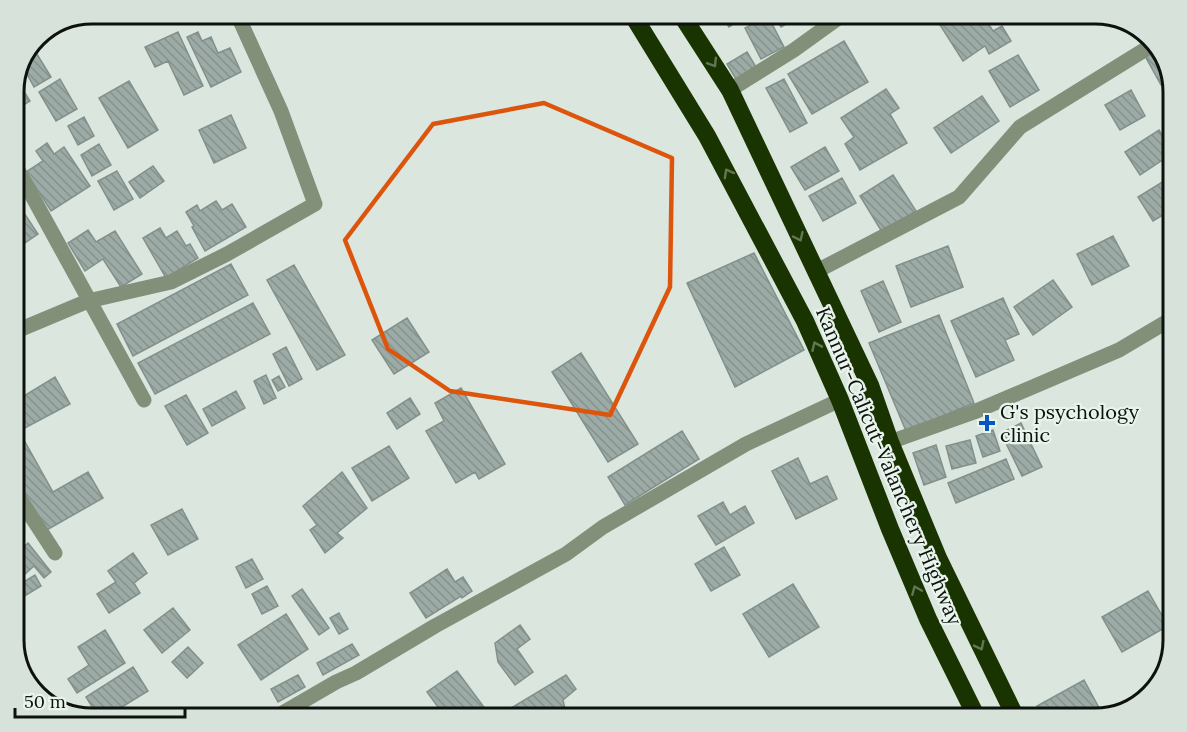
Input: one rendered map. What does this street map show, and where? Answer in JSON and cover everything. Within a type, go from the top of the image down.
[{"type":"highway","name":"Kannur-Calicut-Valanchery Highway","points":[[638,24],[702,126],[747,208],[804,321],[840,400],[911,579],[972,708]]},
{"type":"highway","name":"Kannur-Calicut-Valanchery Highway","points":[[687,24],[730,90],[870,385],[890,442],[938,558],[1011,708]]},
{"type":"highway","points":[[840,400],[870,385]]},
{"type":"street","points":[[24,328],[88,301],[171,282],[227,254],[315,204],[281,111],[242,24]]},
{"type":"street","points":[[730,90],[794,50],[830,24]]},
{"type":"street","points":[[815,272],[959,197],[1020,127],[1147,48]]},
{"type":"street","points":[[24,182],[144,400]]},
{"type":"street","points":[[890,442],[974,412],[1119,350],[1163,324]]},
{"type":"street","points":[[291,708],[566,554],[603,527],[746,444],[840,400]]},
{"type":"street","points":[[24,505],[55,553]]},
{"type":"highlighted area","points":[[544,103],[672,158],[670,287],[610,415],[450,391],[388,349],[345,240],[433,124]]},
{"type":"building","points":[[753,24],[772,24],[784,47],[761,59],[745,28]]},
{"type":"building","points":[[939,24],[988,24],[993,31],[1002,26],[1011,41],[989,54],[985,46],[963,61]]},
{"type":"building","points":[[178,32],[203,86],[184,95],[168,61],[155,67],[145,47]]},
{"type":"building","points":[[198,32],[202,41],[211,37],[218,53],[230,48],[241,72],[211,87],[187,37]]},
{"type":"building","points":[[844,41],[868,82],[812,114],[788,74]]},
{"type":"building","points":[[747,52],[756,67],[736,79],[727,64]]},
{"type":"building","points":[[37,53],[51,77],[34,87],[27,73]]},
{"type":"building","points":[[1150,53],[1156,62],[1162,79],[1161,85],[1145,56]]},
{"type":"building","points":[[1018,55],[1039,90],[1010,107],[989,71]]},
{"type":"building","points":[[60,79],[77,109],[56,121],[39,92]]},
{"type":"building","points":[[784,79],[807,123],[790,132],[766,88]]},
{"type":"building","points":[[129,81],[158,130],[128,148],[99,98]]},
{"type":"building","points":[[886,89],[899,108],[890,114],[907,143],[860,170],[845,144],[854,137],[841,118]]},
{"type":"building","points":[[1131,90],[1145,116],[1120,130],[1105,105]]},
{"type":"building","points":[[24,91],[30,101],[24,105]]},
{"type":"building","points":[[982,96],[999,121],[951,153],[934,128]]},
{"type":"building","points":[[231,115],[246,148],[214,163],[199,130]]},
{"type":"building","points":[[84,117],[94,136],[78,145],[68,126]]},
{"type":"building","points":[[1159,130],[1163,137],[1163,160],[1140,175],[1125,152]]},
{"type":"building","points":[[47,143],[54,154],[64,147],[90,186],[51,211],[26,172],[43,161],[36,151]]},
{"type":"building","points":[[99,144],[111,165],[92,176],[81,155]]},
{"type":"building","points":[[825,147],[839,171],[805,190],[791,167]]},
{"type":"building","points":[[153,166],[164,181],[140,198],[129,182]]},
{"type":"building","points":[[117,171],[133,199],[114,210],[98,181]]},
{"type":"building","points":[[893,175],[916,211],[882,232],[860,196]]},
{"type":"building","points":[[842,178],[856,203],[823,221],[809,196]]},
{"type":"building","points":[[1163,182],[1163,215],[1153,221],[1138,197]]},
{"type":"building","points":[[216,201],[222,210],[232,204],[246,227],[205,251],[186,212],[197,205],[200,211]]},
{"type":"building","points":[[24,213],[38,234],[24,244]]},
{"type":"building","points":[[160,228],[166,238],[177,231],[186,246],[190,244],[198,258],[166,278],[143,238]]},
{"type":"building","points":[[88,230],[96,242],[115,231],[142,274],[121,287],[103,259],[85,271],[68,243]]},
{"type":"building","points":[[1113,236],[1129,266],[1092,285],[1077,254]]},
{"type":"building","points":[[948,246],[963,287],[911,307],[896,266]]},
{"type":"building","points":[[754,253],[804,350],[735,387],[687,283]]},
{"type":"building","points":[[231,264],[248,295],[133,356],[117,324]]},
{"type":"building","points":[[294,265],[345,355],[317,370],[267,280]]},
{"type":"building","points":[[1053,280],[1072,307],[1033,335],[1014,307]]},
{"type":"building","points":[[883,281],[901,322],[879,332],[861,291]]},
{"type":"building","points":[[1003,298],[1019,334],[1005,340],[1014,360],[976,377],[951,321]]},
{"type":"building","points":[[253,303],[270,334],[155,394],[138,363]]},
{"type":"building","points":[[939,315],[974,403],[906,431],[869,343]]},
{"type":"building","points":[[407,318],[429,352],[394,374],[372,340]]},
{"type":"building","points":[[286,347],[302,379],[289,386],[273,354]]},
{"type":"building","points":[[581,353],[638,444],[608,462],[552,372]]},
{"type":"building","points":[[266,375],[276,398],[264,404],[254,381]]},
{"type":"building","points":[[279,376],[285,387],[278,391],[272,380]]},
{"type":"building","points":[[55,377],[70,404],[24,428],[24,396]]},
{"type":"building","points":[[461,388],[505,464],[479,479],[475,472],[456,483],[426,431],[444,421],[435,403]]},
{"type":"building","points":[[236,391],[245,408],[212,426],[203,409]]},
{"type":"building","points":[[186,395],[208,433],[187,445],[165,406]]},
{"type":"building","points":[[410,398],[420,414],[397,429],[387,413]]},
{"type":"building","points":[[1021,423],[1042,467],[1022,476],[1001,433]]},
{"type":"building","points":[[993,430],[1000,451],[983,457],[976,436]]},
{"type":"building","points":[[682,431],[699,459],[625,505],[608,477]]},
{"type":"building","points":[[24,440],[53,492],[88,472],[103,498],[45,531],[24,493]]},
{"type":"building","points":[[970,440],[976,463],[952,469],[946,446]]},
{"type":"building","points":[[936,445],[946,477],[924,485],[913,453]]},
{"type":"building","points":[[389,446],[409,478],[372,501],[352,468]]},
{"type":"building","points":[[798,458],[810,484],[827,476],[837,499],[796,519],[772,471]]},
{"type":"building","points":[[1006,459],[1014,479],[956,503],[948,483]]},
{"type":"building","points":[[342,472],[367,508],[337,533],[343,538],[325,553],[310,530],[317,525],[303,506]]},
{"type":"building","points":[[723,502],[730,515],[745,506],[754,523],[716,545],[698,516]]},
{"type":"building","points":[[182,509],[198,539],[168,555],[151,525]]},
{"type":"building","points":[[28,543],[51,572],[44,578],[34,566],[24,575],[24,546]]},
{"type":"building","points":[[724,547],[740,575],[711,591],[695,564]]},
{"type":"building","points":[[133,553],[147,573],[134,583],[140,593],[109,613],[97,594],[116,582],[108,571]]},
{"type":"building","points":[[252,559],[263,579],[246,588],[236,567]]},
{"type":"building","points":[[447,569],[455,582],[463,577],[472,591],[426,618],[410,593]]},
{"type":"building","points":[[35,575],[41,586],[24,596],[24,582]]},
{"type":"building","points":[[793,584],[819,627],[769,657],[743,614]]},
{"type":"building","points":[[267,586],[278,606],[262,614],[252,594]]},
{"type":"building","points":[[302,589],[329,628],[319,635],[292,596]]},
{"type":"building","points":[[1148,591],[1163,617],[1163,629],[1122,652],[1102,617]]},
{"type":"building","points":[[173,608],[190,630],[162,653],[144,630]]},
{"type":"building","points":[[339,613],[348,629],[339,634],[330,618]]},
{"type":"building","points":[[286,614],[308,649],[261,680],[238,645]]},
{"type":"building","points":[[520,625],[530,639],[517,649],[533,672],[515,685],[498,662],[495,643]]},
{"type":"building","points":[[105,630],[125,663],[77,693],[68,679],[89,665],[78,647]]},
{"type":"building","points":[[352,644],[359,655],[323,675],[317,663]]},
{"type":"building","points":[[188,647],[203,663],[187,678],[172,662]]},
{"type":"building","points":[[133,667],[148,691],[120,708],[93,708],[86,697]]},
{"type":"building","points":[[457,671],[485,708],[439,708],[427,692]]},
{"type":"building","points":[[298,675],[305,687],[278,702],[271,689]]},
{"type":"building","points":[[566,675],[576,689],[563,700],[565,708],[511,708]]},
{"type":"building","points":[[1084,680],[1099,708],[1038,708],[1037,706]]},
{"type":"place","name":"G's psychology clinic","points":[[987,423]]}]
